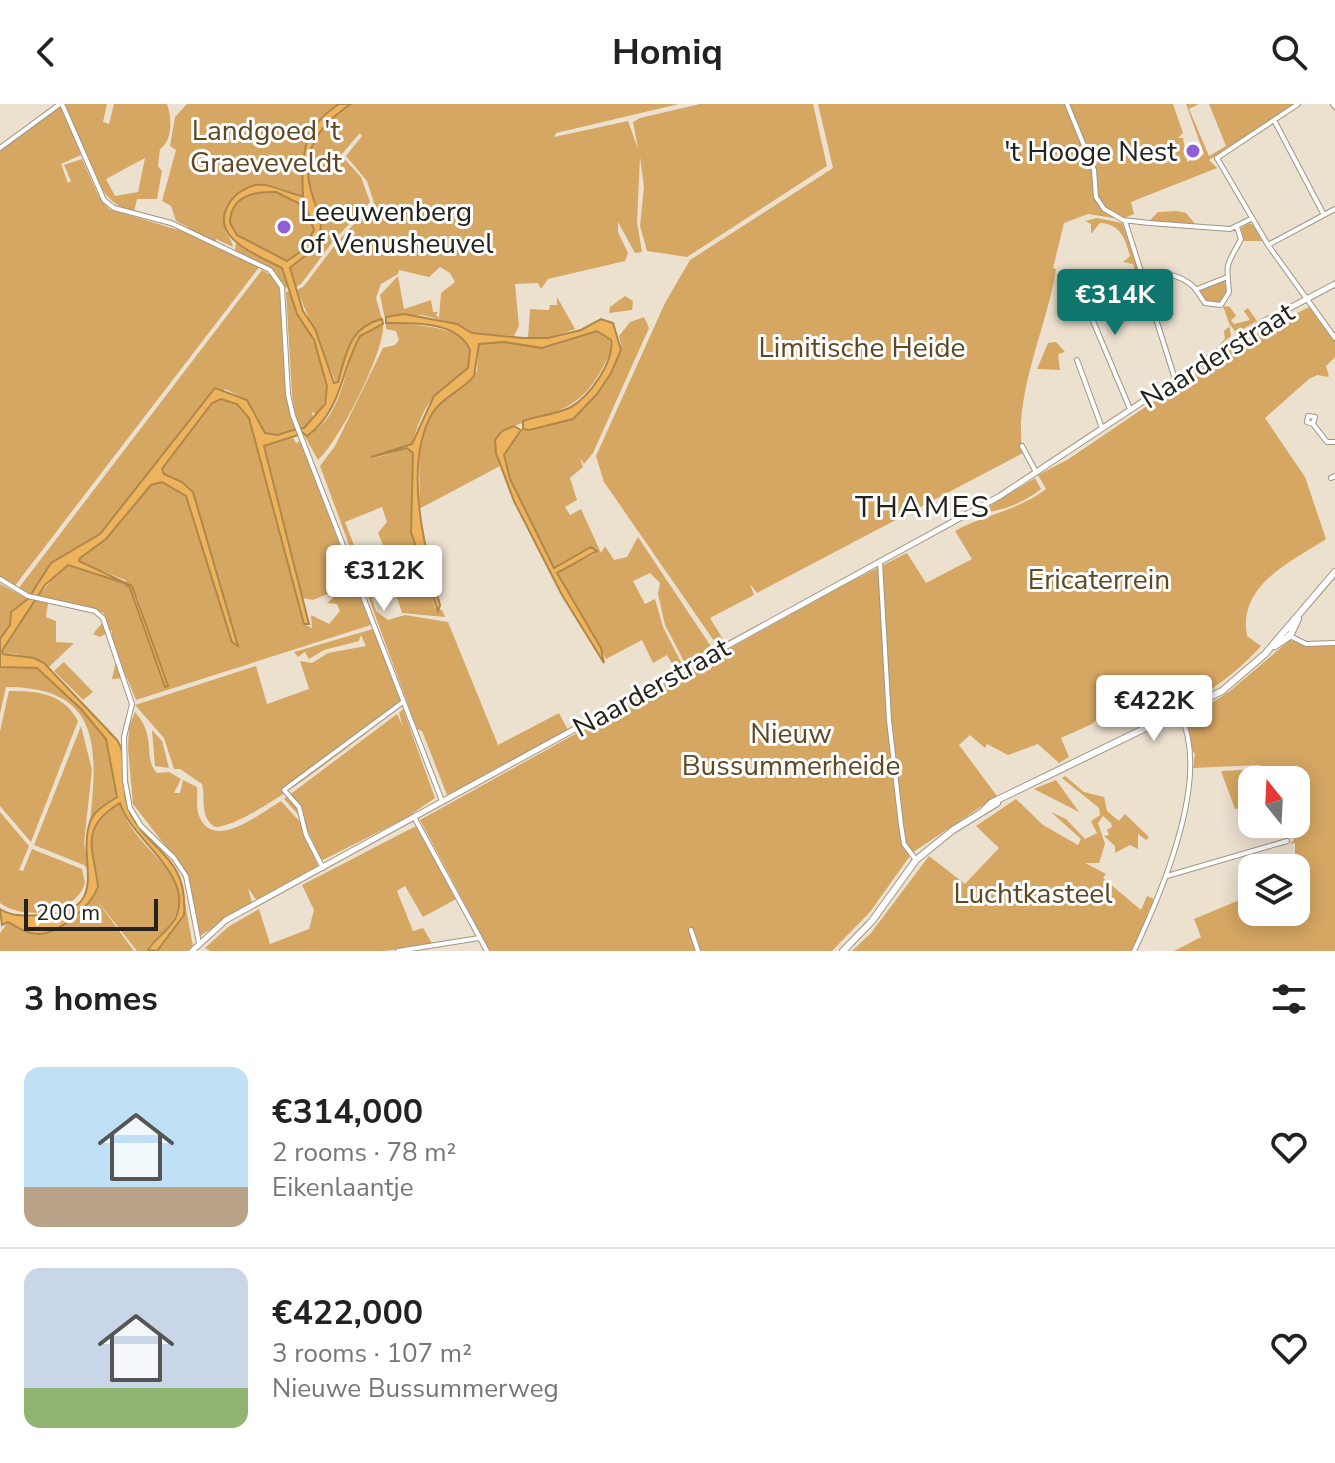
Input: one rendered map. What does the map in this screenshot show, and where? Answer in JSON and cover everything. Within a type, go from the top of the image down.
[{"type":"main road","points":[[843,951],[872,921],[916,860],[998,802],[1180,714],[1241,678],[1288,634],[1322,584],[1335,572]]},
{"type":"street","points":[[0,148],[61,104],[104,200],[114,208],[171,223],[262,265],[275,275],[282,290],[288,394],[296,425],[442,801]]},
{"type":"street","points":[[1067,104],[1094,170],[1096,197],[1103,208],[1124,220],[1237,227],[1251,219]]},
{"type":"street","points":[[1298,104],[1217,158],[1268,245],[1335,338]]},
{"type":"street","points":[[1274,120],[1324,215]]},
{"type":"street","points":[[1268,245],[1335,209]]},
{"type":"street","points":[[1124,220],[1175,379]]},
{"type":"street","points":[[1130,409],[1093,317],[1096,309],[1117,288],[1142,277],[1174,277],[1197,289],[1205,303],[1221,305],[1229,292],[1225,278],[1227,262],[1241,239],[1237,227]]},
{"type":"street","points":[[1197,289],[1225,278]]},
{"type":"street","name":"Naarderstraat","points":[[192,951],[226,920],[880,562],[1036,472],[1175,379],[1335,284]]},
{"type":"street","points":[[1077,360],[1102,428]]},
{"type":"street","points":[[1313,424],[1327,442],[1335,442]]},
{"type":"street","points":[[1022,446],[1036,472]]},
{"type":"street","points":[[880,562],[889,720],[901,825],[904,844],[916,860]]},
{"type":"street","points":[[0,579],[28,596],[95,611],[103,618],[132,704],[124,722],[125,781],[130,808],[141,826],[174,858],[186,876],[199,943],[206,951]]},
{"type":"street","points":[[1288,634],[1306,644],[1335,643]]},
{"type":"street","points":[[323,868],[306,835],[299,807],[284,790],[403,702]]},
{"type":"street","points":[[1134,951],[1165,876],[1187,800],[1187,729],[1180,714]]},
{"type":"street","points":[[414,817],[487,951]]},
{"type":"street","points":[[1165,876],[1287,841]]},
{"type":"street","points":[[691,930],[698,951]]},
{"type":"street","points":[[398,951],[480,938]]},
{"type":"green space","name":"Landgoed 't Graeveveldt","points":[[60,104],[81,155],[61,164],[68,183],[71,181],[64,165],[82,159],[99,197],[109,209],[188,233],[188,227],[176,221],[171,206],[162,201],[176,150],[170,146],[175,117],[187,104],[340,104],[319,122],[308,144],[303,196],[264,185],[247,189],[233,199],[224,224],[233,247],[216,239],[215,247],[260,266],[14,587],[0,576],[0,149]]},
{"type":"green space","points":[[65,104],[107,104],[103,122],[109,124],[114,104],[167,104],[170,128],[167,140],[160,149],[158,166],[162,171],[157,199],[137,199],[134,212],[119,206],[107,196],[90,168]],"holes":[[[145,158],[138,192],[115,196],[106,179]]]},
{"type":"green space","points":[[351,104],[679,104],[556,133],[554,137],[628,121],[638,149],[633,122],[640,118],[700,104],[813,104],[827,166],[687,257],[647,251],[640,226],[644,187],[640,157],[637,222],[642,252],[635,253],[618,222],[618,232],[628,253],[625,261],[548,279],[541,289],[538,283],[515,284],[519,326],[514,336],[472,333],[457,324],[422,315],[385,319],[380,295],[398,276],[404,309],[431,300],[433,312],[438,312],[436,315],[439,318],[441,293],[455,282],[450,273],[440,267],[429,277],[399,270],[398,274],[381,284],[376,298],[382,319],[371,323],[356,336],[336,383],[297,290],[304,286],[338,241],[374,203],[367,181],[346,156],[362,136],[360,133],[341,155],[361,177],[370,202],[296,287],[290,268],[312,250],[319,236],[319,218],[308,165],[314,142],[329,121]]},
{"type":"green space","name":"Limitische Heide","points":[[818,104],[1173,104],[1183,133],[1178,138],[1183,138],[1187,162],[1204,154],[1186,104],[1199,104],[1189,109],[1209,156],[1226,146],[1209,104],[1294,104],[1209,160],[1217,168],[1131,202],[1134,214],[1124,218],[1112,212],[1120,219],[1088,214],[1064,223],[1053,268],[1056,269],[1052,291],[1026,385],[1022,408],[1023,453],[757,593],[750,584],[754,595],[710,618],[726,644],[719,648],[604,482],[596,456],[665,303],[690,260],[833,168]]},
{"type":"green space","points":[[276,192],[306,207],[314,230],[303,250],[287,261],[237,235],[230,223],[234,207],[244,197]]},
{"type":"green space","points":[[1158,212],[1186,213],[1196,225],[1149,221]]},
{"type":"green space","points":[[1097,218],[1122,223],[1139,270],[1135,272],[1133,264],[1123,262],[1130,256],[1124,238],[1113,226],[1100,223],[1091,234],[1091,224],[1085,221]]},
{"type":"green space","points":[[1249,223],[1262,241],[1244,241],[1241,228]]},
{"type":"green space","points":[[236,243],[282,268],[290,287],[283,288],[270,267],[235,250]]},
{"type":"green space","points":[[262,270],[274,277],[279,286],[287,399],[296,429],[278,435],[265,433],[247,400],[225,389],[100,534],[52,563],[31,594],[18,589]]},
{"type":"green space","points":[[1223,280],[1228,290],[1221,303],[1205,300],[1200,290]]},
{"type":"green space","points":[[291,291],[318,353],[327,386],[324,401],[316,414],[312,412],[313,418],[302,429],[298,429],[292,395],[286,292]]},
{"type":"green space","points":[[625,296],[633,301],[632,310],[609,313],[610,307]]},
{"type":"green space","points":[[557,297],[575,329],[548,338],[528,338],[530,309],[549,310],[550,305],[557,305]]},
{"type":"green space","points":[[1223,306],[1230,307],[1236,316],[1231,320],[1234,324],[1250,320],[1244,311],[1248,308],[1257,321],[1236,333]]},
{"type":"green space","points":[[1309,307],[1335,342],[1335,357],[1326,366],[1329,377],[1317,375],[1309,379],[1265,418],[1305,477],[1326,539],[1283,567],[1259,589],[1250,602],[1246,618],[1247,636],[1261,646],[1224,680],[1151,721],[1145,711],[1133,705],[1116,710],[1119,716],[1106,722],[1100,717],[1061,738],[1069,757],[1059,763],[1038,744],[1008,755],[987,744],[985,748],[970,735],[959,745],[997,796],[912,853],[870,912],[832,951],[490,951],[420,820],[907,553],[926,583],[972,559],[955,531],[1035,496],[1046,489],[1038,475],[1067,460],[1243,341]]},
{"type":"green space","points":[[644,317],[649,328],[593,453],[584,464],[580,458],[583,467],[570,478],[577,500],[565,507],[570,515],[581,509],[601,553],[605,546],[614,560],[627,557],[638,537],[716,654],[688,669],[665,625],[658,594],[660,583],[650,573],[633,581],[645,604],[655,599],[663,627],[685,670],[678,674],[667,655],[653,663],[642,640],[606,659],[557,572],[595,554],[594,548],[555,568],[510,479],[504,455],[521,430],[550,423],[588,402],[621,344],[619,336],[630,322]]},
{"type":"green space","points":[[386,323],[445,330],[469,344],[472,355],[464,373],[437,393],[428,404],[412,444],[372,459],[407,448],[413,453],[411,532],[435,608],[442,610],[445,617],[402,613],[389,573],[381,574],[375,567],[383,571],[391,564],[378,533],[387,522],[382,507],[345,522],[366,576],[370,576],[367,582],[376,611],[388,620],[405,615],[448,622],[498,745],[559,713],[568,730],[447,795],[422,731],[417,729],[320,466],[335,446],[383,348],[395,345],[399,340],[396,331],[386,329]]},
{"type":"green space","points":[[383,324],[377,354],[359,395],[337,435],[318,460],[304,435],[317,429],[334,407],[360,336]]},
{"type":"green space","points":[[1230,326],[1231,336],[1217,347],[1225,339],[1224,331]]},
{"type":"green space","points":[[597,331],[608,336],[612,349],[601,371],[579,398],[555,412],[502,431],[496,453],[500,466],[419,509],[421,445],[428,421],[435,410],[477,371],[479,344],[504,342],[542,347]]},
{"type":"green space","points":[[1056,342],[1065,352],[1058,354],[1060,370],[1037,369],[1048,343]]},
{"type":"green space","points":[[225,398],[237,404],[249,418],[304,624],[312,628],[311,615],[329,624],[340,611],[337,604],[327,603],[333,598],[330,593],[313,600],[303,598],[264,446],[293,438],[296,443],[300,441],[371,625],[136,700],[127,678],[112,679],[118,653],[111,649],[112,630],[100,637],[93,634],[103,622],[104,613],[38,596],[65,565],[124,583],[130,588],[165,687],[138,598],[125,580],[79,562],[79,558],[106,539],[151,485],[162,482],[186,496],[238,646],[182,482],[164,474],[162,469],[212,403]]},
{"type":"green space","points":[[1035,478],[1041,489],[1025,500],[975,515]]},
{"type":"green space","points":[[0,584],[28,599],[13,609],[10,625],[0,639]]},
{"type":"green space","points":[[35,600],[48,603],[46,617],[56,621],[56,642],[74,643],[49,667],[16,654],[2,653]]},
{"type":"green space","points":[[373,629],[404,704],[338,755],[256,811],[215,827],[210,823],[205,813],[202,784],[180,769],[174,769],[164,738],[135,705],[256,666],[267,704],[309,689],[300,661],[312,663],[328,653],[366,646],[361,635],[359,641],[324,650],[309,659],[305,652],[298,657],[294,652]]},
{"type":"green space","points":[[1290,640],[1308,646],[1335,644],[1335,951],[1174,951],[1201,937],[1194,919],[1238,901],[1238,926],[1310,926],[1310,854],[1295,854],[1295,843],[1290,844],[1293,838],[1310,838],[1310,766],[1193,768],[1195,754],[1190,748],[1185,720],[1230,691]]},
{"type":"green space","points":[[64,662],[93,692],[83,700],[54,671]]},
{"type":"green space","points":[[0,667],[37,668],[81,709],[106,739],[117,797],[90,822],[94,769],[87,726],[76,710],[60,698],[37,690],[6,687],[0,714]]},
{"type":"green space","points":[[9,691],[30,692],[57,699],[78,721],[31,842],[0,806],[0,731]]},
{"type":"green space","points":[[403,709],[435,798],[406,818],[321,861],[303,820],[284,799],[397,714],[403,727],[399,713]]},
{"type":"green space","points":[[135,712],[146,730],[153,767],[157,773],[169,772],[181,779],[174,793],[180,793],[183,780],[197,787],[198,814],[207,827],[216,831],[239,826],[281,801],[301,823],[318,866],[257,901],[248,888],[252,903],[200,936],[181,866],[133,804],[128,748],[129,727]]},
{"type":"green space","points":[[81,726],[92,770],[84,843],[90,871],[84,865],[34,845]]},
{"type":"green space","points":[[152,730],[162,741],[169,768],[155,766]]},
{"type":"green space","points":[[1238,770],[1238,809],[1235,809],[1221,771]]},
{"type":"green space","name":"Luchtkasteel","points":[[1065,776],[1084,792],[1104,797],[1107,811],[1119,821],[1125,814],[1149,837],[1146,840],[1138,834],[1138,849],[1130,845],[1115,853],[1115,846],[1104,836],[1109,835],[1107,830],[1112,827],[1111,823],[1103,816],[1098,823],[1105,844],[1099,863],[1085,863],[1106,874],[1103,878],[1141,910],[1147,896],[1154,899],[1147,914],[1151,918],[1133,951],[852,951],[871,933],[929,856],[965,884],[999,848],[976,826],[1016,799],[1043,825],[1078,845],[1081,839],[1051,812],[1066,819],[1085,839],[1097,833],[1091,821],[1100,815],[1099,808],[1062,778]]},
{"type":"green space","points":[[1056,780],[1079,812],[1034,789]]},
{"type":"green space","points":[[120,803],[128,823],[168,871],[177,887],[179,905],[170,924],[148,947],[149,951],[137,951],[95,898],[134,951],[0,951],[0,933],[8,922],[36,935],[76,913],[94,896],[98,885],[91,840],[94,828],[103,816]]},
{"type":"green space","points":[[0,812],[29,846],[19,870],[23,871],[32,849],[82,869],[85,883],[71,902],[60,908],[35,913],[10,909],[0,903]]},
{"type":"green space","points":[[416,826],[456,899],[423,917],[405,886],[397,891],[413,931],[423,928],[433,945],[384,951],[210,951],[205,948],[228,927],[259,909],[270,944],[309,929],[314,910],[302,885]]},
{"type":"green space","points":[[183,893],[193,946],[187,951],[157,951],[180,918]]},
{"type":"shaded area","points":[[339,104],[351,104],[329,121],[314,142],[308,165],[312,194],[320,218],[320,236],[312,250],[290,268],[303,311],[315,329],[334,383],[338,382],[356,335],[371,323],[382,319],[383,324],[360,336],[328,414],[307,436],[298,429],[304,428],[325,404],[327,386],[314,340],[297,314],[282,268],[238,244],[225,226],[224,215],[235,196],[255,185],[303,196],[306,144],[317,123]],"holes":[[[276,192],[306,207],[314,230],[303,250],[287,261],[237,235],[230,223],[238,202],[259,193]]]},
{"type":"shaded area","points":[[404,314],[457,324],[472,333],[523,338],[548,338],[581,330],[601,319],[613,323],[621,350],[597,394],[573,419],[529,430],[523,429],[523,421],[565,410],[585,395],[605,368],[611,340],[597,331],[542,348],[504,342],[479,344],[474,376],[433,412],[419,456],[419,508],[440,605],[438,611],[411,532],[413,453],[407,448],[371,457],[412,444],[434,396],[468,368],[470,350],[456,334],[445,329],[421,324],[386,323],[386,317]]},
{"type":"shaded area","points":[[215,388],[247,400],[265,433],[278,435],[296,429],[298,435],[264,446],[309,624],[304,624],[249,418],[237,404],[221,399],[212,403],[162,469],[164,474],[182,482],[193,492],[238,646],[232,642],[186,496],[162,482],[151,485],[106,539],[79,561],[132,586],[168,686],[165,687],[130,588],[124,583],[68,565],[45,585],[2,651],[3,654],[34,658],[44,663],[117,740],[123,757],[125,795],[130,813],[174,867],[184,895],[184,915],[157,951],[148,950],[176,917],[179,901],[177,886],[159,857],[126,816],[120,803],[98,821],[94,831],[92,850],[98,887],[81,910],[46,933],[30,933],[8,922],[2,925],[0,909],[26,916],[64,911],[78,904],[88,882],[87,837],[90,822],[97,811],[117,797],[106,739],[81,709],[37,668],[0,667],[0,639],[10,625],[11,612],[28,599],[51,563],[100,534]]},
{"type":"shaded area","points":[[514,426],[521,430],[504,455],[510,479],[554,568],[591,547],[597,551],[557,573],[601,648],[604,663],[562,595],[514,501],[496,453],[495,440],[502,431]]},
{"type":"place","name":"'t Hooge Nest","points":[[1193,151]]},
{"type":"place","name":"Leeuwenberg of Venusheuvel","points":[[284,227]]},
{"type":"district","name":"THAMES","points":[[923,507]]},
{"type":"park label","name":"Ericaterrein","points":[[1099,579]]},
{"type":"park label","name":"Nieuw Bussummerheide","points":[[791,749]]}]
